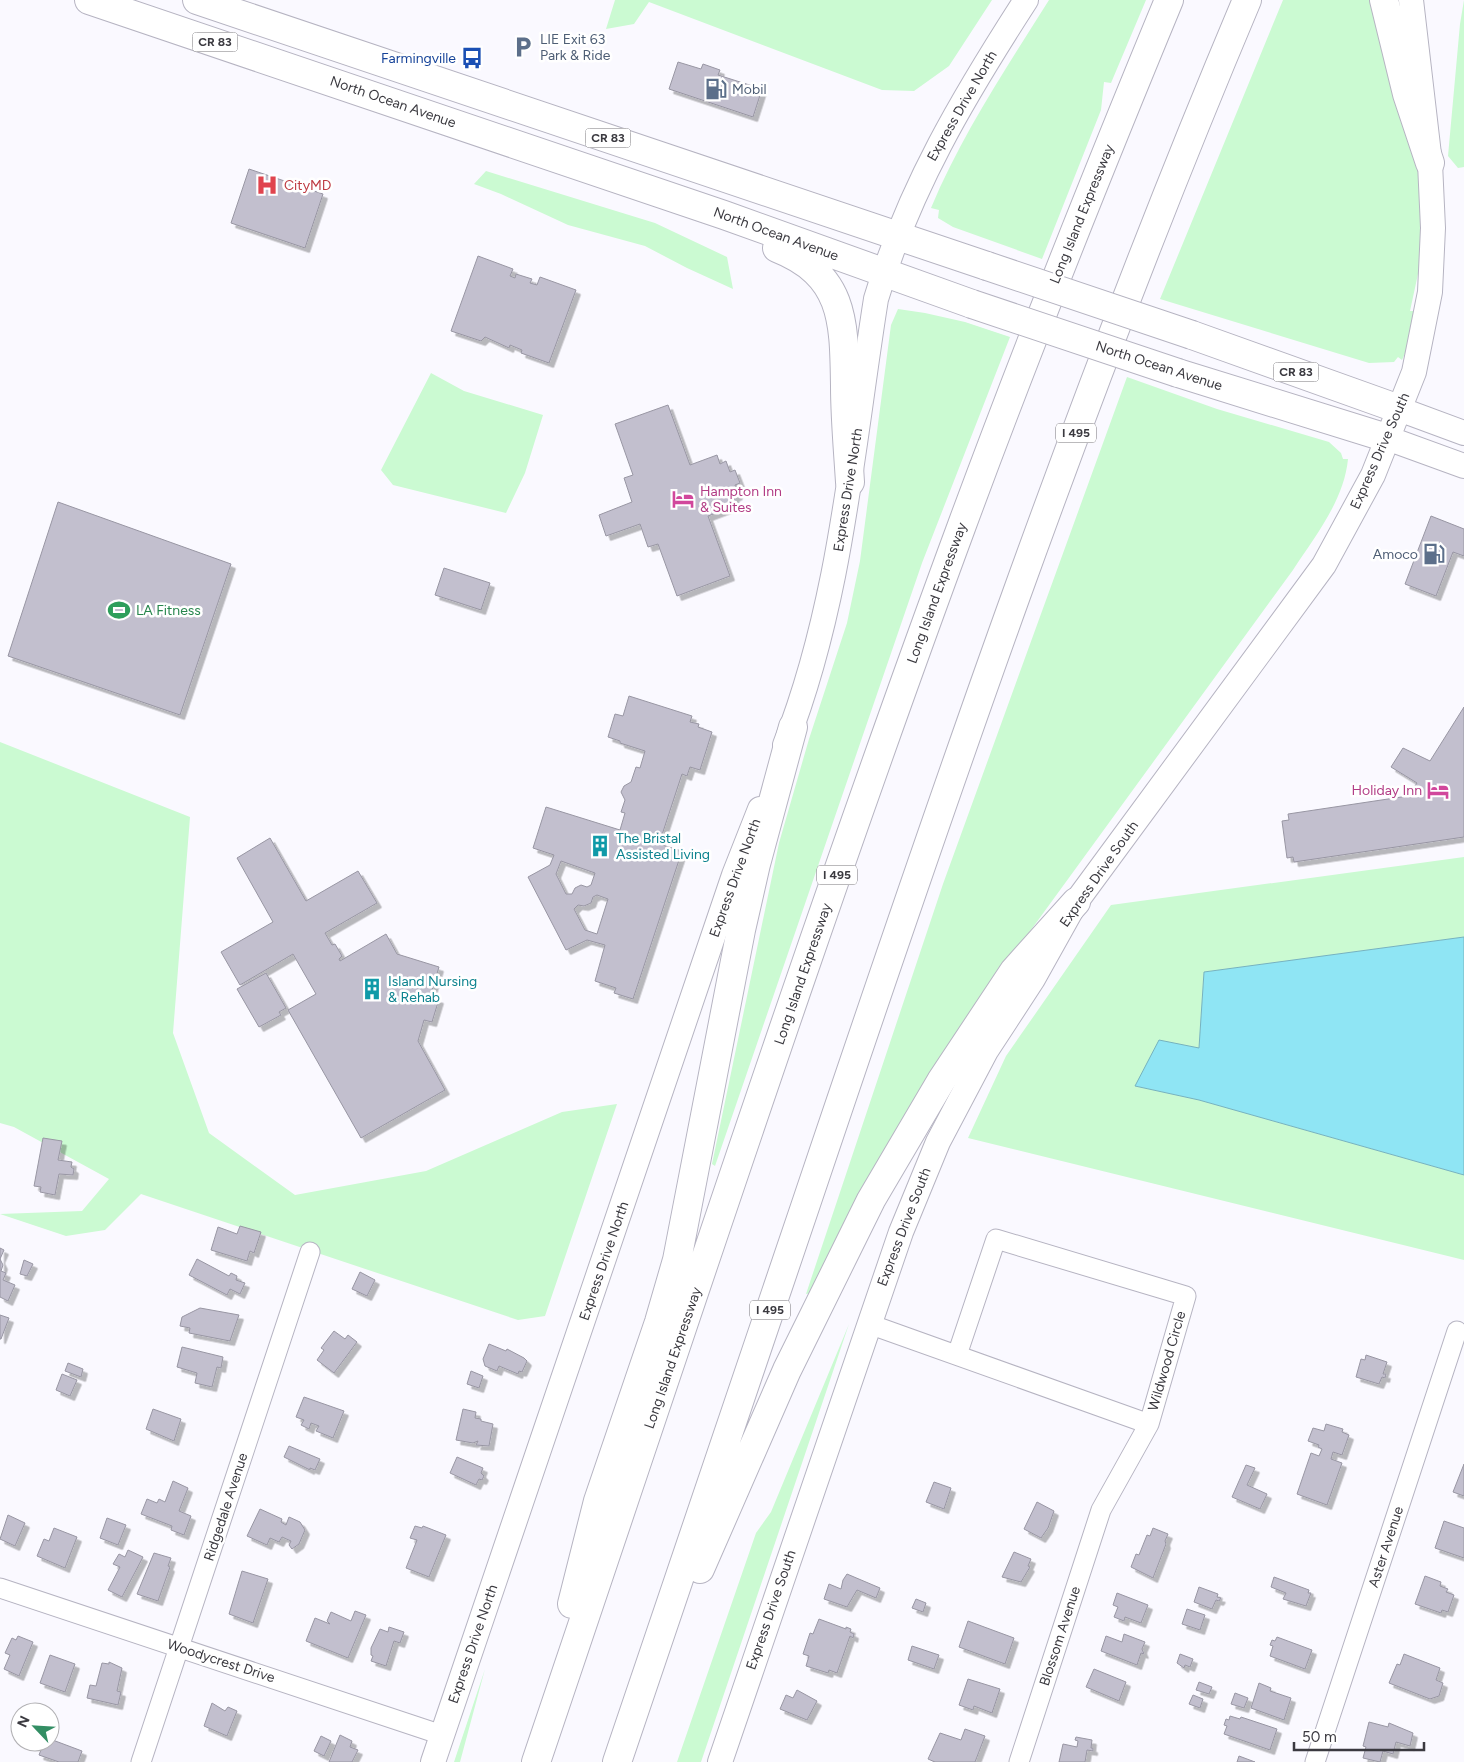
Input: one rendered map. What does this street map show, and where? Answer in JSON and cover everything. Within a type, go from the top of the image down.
[{"type":"highway","name":"North Ocean Avenue","points":[[89,0],[626,182],[972,304],[1178,373],[1387,438]]},
{"type":"highway","name":"CR 83","points":[[197,0],[1192,335],[1399,409]]},
{"type":"highway","name":"Long Island Expressway","points":[[535,1762],[791,1009],[920,640],[1066,254],[1170,0]]},
{"type":"highway","name":"I 495","points":[[619,1756],[964,741],[1047,509],[1133,280],[1247,0]]},
{"type":"highway","points":[[1384,0],[1407,94],[1430,163]]},
{"type":"highway","points":[[626,182],[720,226],[789,253],[814,270],[826,283],[837,304],[845,339],[845,387],[850,482]]},
{"type":"highway","points":[[535,1762],[598,1501],[659,1322],[677,1260],[747,902],[793,727]]},
{"type":"highway","points":[[619,1756],[787,1370],[871,1200],[941,1081],[1014,971],[1076,902]]},
{"type":"main road","name":"Express Drive North","points":[[433,1762],[734,875],[793,727],[833,583],[850,482],[876,299],[884,272],[897,235],[951,119],[1026,0]]},
{"type":"main road","name":"Express Drive South","points":[[720,1762],[900,1232],[938,1142],[986,1051],[1033,979],[1076,902],[1324,565],[1373,475],[1414,372],[1430,292],[1433,228],[1430,163],[1411,0]]},
{"type":"main road","name":"CR 83","points":[[1399,409],[1464,433]]},
{"type":"main road","name":"North Ocean Avenue","points":[[1387,438],[1464,466]]},
{"type":"street","name":"Wildwood Circle","points":[[869,1324],[1149,1424],[1186,1296],[996,1239],[957,1355]]},
{"type":"street","name":"Ridgedale Avenue","points":[[141,1762],[310,1252]]},
{"type":"street","name":"Aster Avenue","points":[[1315,1762],[1457,1331]]},
{"type":"street","name":"Blossom Avenue","points":[[1019,1762],[1101,1510],[1149,1424]]},
{"type":"street","name":"Woodycrest Drive","points":[[0,1588],[442,1735]]},
{"type":"green space","points":[[615,0],[992,0],[949,66],[914,91],[882,90],[649,2],[634,24],[606,29]]},
{"type":"green space","points":[[1049,0],[1146,0],[1111,83],[1104,82],[1101,110],[1042,259],[953,227],[938,218],[939,210],[931,208],[971,127]]},
{"type":"green space","points":[[1283,0],[1379,0],[1419,164],[1421,260],[1410,311],[1418,311],[1410,342],[1402,360],[1398,357],[1394,362],[1369,363],[1160,299]]},
{"type":"green space","points":[[1464,0],[1464,167],[1458,168],[1448,156],[1460,24]]},
{"type":"green space","points":[[486,171],[655,223],[727,257],[733,289],[645,246],[568,225],[501,194],[474,184]]},
{"type":"green space","points":[[898,309],[965,322],[1010,337],[922,563],[715,1166],[712,1164],[779,843],[809,739],[847,623],[860,561],[891,325]]},
{"type":"green space","points":[[431,373],[464,391],[543,415],[525,473],[506,513],[393,485],[381,470]]},
{"type":"green space","points":[[1127,377],[1217,409],[1329,442],[1341,453],[1343,459],[1348,459],[1341,489],[1327,518],[1293,570],[1004,967],[811,1293],[806,1294],[943,884]]},
{"type":"green space","points":[[0,742],[190,817],[173,1033],[209,1133],[295,1195],[426,1171],[562,1112],[617,1104],[545,1316],[518,1320],[141,1194],[105,1230],[66,1236],[0,1214],[82,1211],[109,1179],[14,1127],[0,1123]]},
{"type":"green space","points":[[1464,857],[1464,937],[1204,972],[1199,1048],[1135,1086],[1199,1100],[1464,1175],[1464,1260],[968,1138],[1006,1056],[1111,905]]},
{"type":"green space","points":[[849,1324],[701,1762],[677,1762],[756,1533],[771,1512]]},
{"type":"green space","points":[[485,1669],[460,1762],[454,1762]]},
{"type":"water","points":[[1464,937],[1464,1175],[1199,1100],[1135,1086],[1159,1040],[1199,1048],[1204,972]]},
{"type":"building","name":"Mobil","points":[[678,62],[701,69],[703,64],[720,70],[718,75],[762,89],[753,117],[669,89]]},
{"type":"building","points":[[249,169],[323,194],[305,248],[231,223]]},
{"type":"building","points":[[478,256],[513,269],[510,276],[515,278],[516,274],[532,279],[530,283],[537,285],[540,277],[576,290],[549,363],[521,353],[522,350],[510,345],[509,348],[485,337],[481,341],[451,331]]},
{"type":"building","name":"Hampton Inn & Suites","points":[[668,405],[690,465],[717,455],[720,464],[726,461],[730,472],[735,470],[740,483],[735,485],[738,495],[734,497],[737,505],[708,516],[730,576],[677,596],[658,544],[648,547],[640,524],[606,536],[599,515],[632,502],[624,478],[633,475],[615,424]]},
{"type":"building","name":"LA Fitness","points":[[58,502],[231,564],[180,715],[8,656]]},
{"type":"building","name":"Amoco","points":[[1431,516],[1464,529],[1464,556],[1453,552],[1436,596],[1405,584]]},
{"type":"building","points":[[444,568],[490,583],[481,610],[435,595]]},
{"type":"building","name":"The Bristal Assisted Living","points":[[629,696],[692,716],[690,722],[699,724],[698,727],[712,732],[700,770],[690,767],[687,776],[682,774],[659,844],[682,851],[633,999],[614,993],[616,988],[595,981],[605,945],[587,940],[566,950],[528,877],[550,865],[554,855],[533,848],[546,807],[620,830],[625,813],[621,812],[625,800],[621,792],[624,786],[631,782],[636,767],[640,768],[645,751],[608,737],[615,714],[623,716]],"holes":[[[561,861],[595,873],[591,885],[587,887],[581,885],[575,888],[572,894],[566,894],[556,874]],[[597,895],[608,899],[597,934],[585,930],[574,909],[578,905],[584,906],[591,903],[593,897]]]},
{"type":"building","name":"Holiday Inn","points":[[1464,707],[1464,837],[1294,862],[1293,857],[1287,858],[1282,821],[1289,820],[1288,814],[1408,796],[1417,783],[1391,767],[1403,748],[1430,761]]},
{"type":"building","name":"Island Nursing & Rehab","points":[[270,838],[306,901],[358,871],[377,903],[325,933],[332,945],[335,944],[342,956],[339,959],[340,961],[386,934],[397,954],[439,967],[430,997],[439,999],[432,1022],[424,1020],[418,1041],[445,1090],[361,1138],[288,1010],[316,994],[293,954],[240,985],[221,952],[273,922],[237,858]]},
{"type":"building","points":[[266,973],[286,1008],[279,1012],[281,1015],[259,1027],[237,989]]},
{"type":"building","points":[[43,1138],[62,1141],[58,1160],[72,1162],[71,1167],[74,1169],[73,1175],[59,1174],[55,1195],[40,1192],[41,1187],[34,1186]]},
{"type":"building","points":[[240,1226],[261,1232],[254,1253],[250,1251],[247,1261],[211,1250],[218,1227],[237,1234]]},
{"type":"building","points":[[0,1248],[4,1250],[0,1259]]},
{"type":"building","points":[[0,1259],[3,1265],[1,1271],[6,1273],[3,1280],[15,1285],[8,1301],[0,1297]]},
{"type":"building","points":[[197,1259],[229,1276],[231,1273],[237,1276],[236,1280],[245,1283],[240,1294],[230,1289],[227,1295],[189,1275]]},
{"type":"building","points":[[24,1260],[33,1264],[27,1276],[20,1274]]},
{"type":"building","points":[[360,1272],[375,1280],[367,1296],[352,1289]]},
{"type":"building","points":[[200,1308],[239,1315],[230,1341],[189,1333],[190,1328],[180,1326],[182,1317]]},
{"type":"building","points":[[0,1315],[9,1318],[1,1339],[0,1339]]},
{"type":"building","points":[[334,1331],[345,1339],[348,1335],[357,1342],[334,1373],[317,1360],[324,1350],[321,1348]]},
{"type":"building","points":[[489,1344],[506,1351],[507,1349],[524,1358],[527,1361],[522,1372],[519,1371],[518,1374],[499,1366],[497,1371],[485,1366],[483,1359]]},
{"type":"building","points":[[182,1347],[223,1357],[221,1368],[217,1367],[212,1387],[195,1383],[197,1373],[177,1367]]},
{"type":"building","points":[[1366,1355],[1387,1362],[1383,1374],[1386,1374],[1385,1378],[1382,1377],[1379,1384],[1356,1377],[1361,1359],[1365,1360]]},
{"type":"building","points":[[68,1363],[83,1369],[81,1377],[65,1371]]},
{"type":"building","points":[[471,1371],[483,1376],[479,1388],[467,1384]]},
{"type":"building","points":[[62,1374],[77,1380],[70,1396],[56,1390]]},
{"type":"building","points":[[304,1397],[344,1411],[333,1438],[316,1431],[319,1426],[311,1423],[309,1429],[301,1425],[304,1420],[296,1417]]},
{"type":"building","points":[[153,1409],[181,1419],[174,1441],[146,1429]]},
{"type":"building","points":[[463,1409],[476,1412],[475,1418],[493,1424],[489,1446],[476,1445],[478,1441],[473,1443],[456,1440]]},
{"type":"building","points":[[1326,1424],[1343,1429],[1342,1432],[1349,1435],[1342,1455],[1333,1452],[1331,1459],[1342,1463],[1327,1505],[1297,1494],[1311,1453],[1319,1456],[1322,1449],[1318,1447],[1319,1445],[1308,1441],[1313,1428],[1324,1431]]},
{"type":"building","points":[[289,1446],[320,1459],[315,1470],[310,1468],[310,1470],[284,1457]]},
{"type":"building","points":[[457,1457],[483,1468],[481,1473],[484,1476],[482,1480],[479,1479],[476,1485],[450,1473]]},
{"type":"building","points":[[1464,1464],[1464,1496],[1453,1492]]},
{"type":"building","points":[[1246,1465],[1255,1468],[1247,1485],[1267,1494],[1260,1509],[1232,1497]]},
{"type":"building","points":[[173,1481],[188,1488],[179,1511],[191,1516],[184,1535],[171,1530],[172,1526],[141,1514],[147,1499],[157,1503],[159,1499],[165,1502]]},
{"type":"building","points":[[934,1482],[951,1488],[944,1509],[926,1502]]},
{"type":"building","points":[[1037,1502],[1054,1511],[1048,1528],[1041,1538],[1024,1529]]},
{"type":"building","points":[[260,1509],[282,1519],[281,1522],[286,1525],[289,1517],[300,1522],[305,1530],[299,1544],[292,1549],[289,1545],[291,1541],[282,1537],[279,1542],[270,1538],[267,1545],[247,1536]]},
{"type":"building","points":[[8,1515],[25,1523],[15,1546],[0,1539]]},
{"type":"building","points":[[107,1518],[126,1525],[118,1545],[100,1538]]},
{"type":"building","points":[[1444,1521],[1464,1528],[1464,1558],[1435,1548]]},
{"type":"building","points":[[415,1526],[422,1528],[423,1526],[446,1535],[429,1577],[406,1568],[417,1540],[410,1538]]},
{"type":"building","points":[[54,1528],[77,1537],[65,1568],[37,1556],[44,1539],[49,1541]]},
{"type":"building","points":[[1153,1528],[1168,1534],[1153,1578],[1131,1567],[1136,1554],[1139,1555],[1147,1535],[1150,1536]]},
{"type":"building","points":[[128,1550],[143,1557],[122,1597],[108,1590],[120,1567],[113,1564],[119,1554],[125,1557]]},
{"type":"building","points":[[1014,1552],[1031,1559],[1028,1566],[1030,1567],[1021,1582],[1002,1577]]},
{"type":"building","points":[[154,1553],[171,1558],[168,1566],[170,1567],[158,1601],[137,1594]]},
{"type":"building","points":[[242,1571],[268,1579],[253,1623],[229,1614]]},
{"type":"building","points":[[847,1574],[880,1588],[876,1598],[857,1590],[847,1607],[824,1599],[829,1584],[841,1589]]},
{"type":"building","points":[[1425,1576],[1441,1582],[1440,1586],[1448,1589],[1446,1592],[1454,1595],[1448,1612],[1442,1610],[1441,1613],[1415,1604]]},
{"type":"building","points":[[1274,1577],[1309,1590],[1308,1593],[1311,1593],[1306,1606],[1283,1599],[1286,1593],[1271,1587]]},
{"type":"building","points":[[1199,1587],[1218,1594],[1217,1597],[1221,1598],[1219,1601],[1216,1600],[1212,1609],[1194,1602]]},
{"type":"building","points":[[1117,1593],[1148,1605],[1141,1623],[1125,1617],[1124,1621],[1114,1617],[1118,1607],[1113,1605]]},
{"type":"building","points":[[916,1599],[926,1603],[923,1612],[912,1608]]},
{"type":"building","points":[[1187,1609],[1205,1615],[1200,1630],[1182,1624]]},
{"type":"building","points":[[355,1611],[366,1615],[348,1658],[306,1641],[315,1618],[330,1624],[327,1621],[331,1612],[351,1621]]},
{"type":"building","points":[[819,1619],[851,1629],[850,1632],[854,1634],[853,1638],[850,1636],[837,1673],[829,1670],[828,1673],[806,1666],[809,1656],[803,1654],[810,1633],[813,1634]]},
{"type":"building","points":[[968,1621],[1014,1638],[1005,1664],[959,1647]]},
{"type":"building","points":[[389,1627],[404,1632],[400,1643],[394,1641],[386,1666],[371,1661],[373,1656],[371,1655],[371,1648],[380,1629],[388,1632]]},
{"type":"building","points":[[1124,1634],[1145,1642],[1142,1649],[1144,1654],[1141,1653],[1137,1665],[1101,1651],[1106,1636],[1122,1642]]},
{"type":"building","points":[[18,1636],[33,1642],[19,1676],[4,1669],[10,1655],[5,1653],[12,1638],[16,1640]]},
{"type":"building","points":[[1277,1637],[1312,1650],[1305,1669],[1270,1656],[1273,1646],[1270,1645],[1272,1640],[1275,1641]]},
{"type":"building","points":[[912,1646],[939,1655],[934,1669],[908,1660]]},
{"type":"building","points":[[1180,1654],[1193,1659],[1190,1667],[1185,1665],[1184,1668],[1177,1663]]},
{"type":"building","points":[[1404,1654],[1440,1668],[1436,1680],[1443,1683],[1439,1696],[1430,1699],[1389,1683],[1397,1664],[1400,1665]]},
{"type":"building","points":[[50,1655],[75,1664],[65,1692],[40,1683]]},
{"type":"building","points":[[109,1662],[122,1668],[117,1691],[121,1692],[118,1705],[87,1698],[90,1685],[96,1686],[102,1663],[109,1664]]},
{"type":"building","points":[[1094,1669],[1126,1682],[1119,1701],[1086,1687]]},
{"type":"building","points":[[968,1679],[1000,1689],[992,1713],[974,1706],[973,1710],[959,1705]]},
{"type":"building","points":[[1199,1682],[1212,1687],[1209,1694],[1196,1690]]},
{"type":"building","points":[[1259,1683],[1271,1688],[1270,1691],[1291,1698],[1284,1720],[1251,1708]]},
{"type":"building","points":[[797,1690],[817,1701],[807,1720],[780,1709],[786,1695],[793,1698]]},
{"type":"building","points":[[1235,1693],[1248,1698],[1244,1708],[1231,1704]]},
{"type":"building","points":[[1193,1695],[1203,1699],[1200,1708],[1189,1704]]},
{"type":"building","points":[[212,1703],[225,1711],[228,1707],[237,1711],[227,1736],[204,1726]]},
{"type":"building","points":[[1230,1716],[1240,1719],[1241,1717],[1277,1729],[1270,1750],[1224,1734],[1227,1726],[1224,1725],[1226,1719],[1229,1720]]},
{"type":"building","points":[[1369,1722],[1388,1727],[1389,1723],[1413,1733],[1410,1746],[1396,1742],[1393,1754],[1383,1751],[1380,1762],[1363,1758],[1366,1747],[1363,1746]]},
{"type":"building","points":[[965,1729],[985,1736],[975,1762],[935,1762],[928,1759],[940,1733],[961,1740]]},
{"type":"building","points":[[340,1735],[352,1741],[350,1747],[358,1750],[352,1762],[329,1762]]},
{"type":"building","points":[[321,1736],[331,1741],[324,1756],[314,1751]]},
{"type":"building","points":[[1076,1737],[1092,1740],[1091,1748],[1093,1748],[1093,1751],[1087,1750],[1085,1762],[1059,1762],[1063,1744],[1077,1747],[1078,1741],[1075,1740]]},
{"type":"building","points":[[60,1743],[82,1751],[78,1762],[59,1762],[39,1755],[40,1752],[60,1752]]},
{"type":"building","points":[[1239,1756],[1255,1762],[1237,1762]]},
{"type":"place","name":"LIE Exit 63 Park & Ride","points":[[523,47]]},
{"type":"place","name":"Farmingville","points":[[472,58]]},
{"type":"place","name":"Mobil","points":[[716,89]]},
{"type":"place","name":"CityMD","points":[[267,185]]},
{"type":"place","name":"Hampton Inn & Suites","points":[[683,499]]},
{"type":"place","name":"Amoco","points":[[1434,554]]},
{"type":"place","name":"LA Fitness","points":[[119,610]]},
{"type":"place","name":"Holiday Inn","points":[[1438,790]]},
{"type":"place","name":"The Bristal Assisted Living","points":[[600,846]]},
{"type":"place","name":"Island Nursing & Rehab","points":[[372,989]]}]
